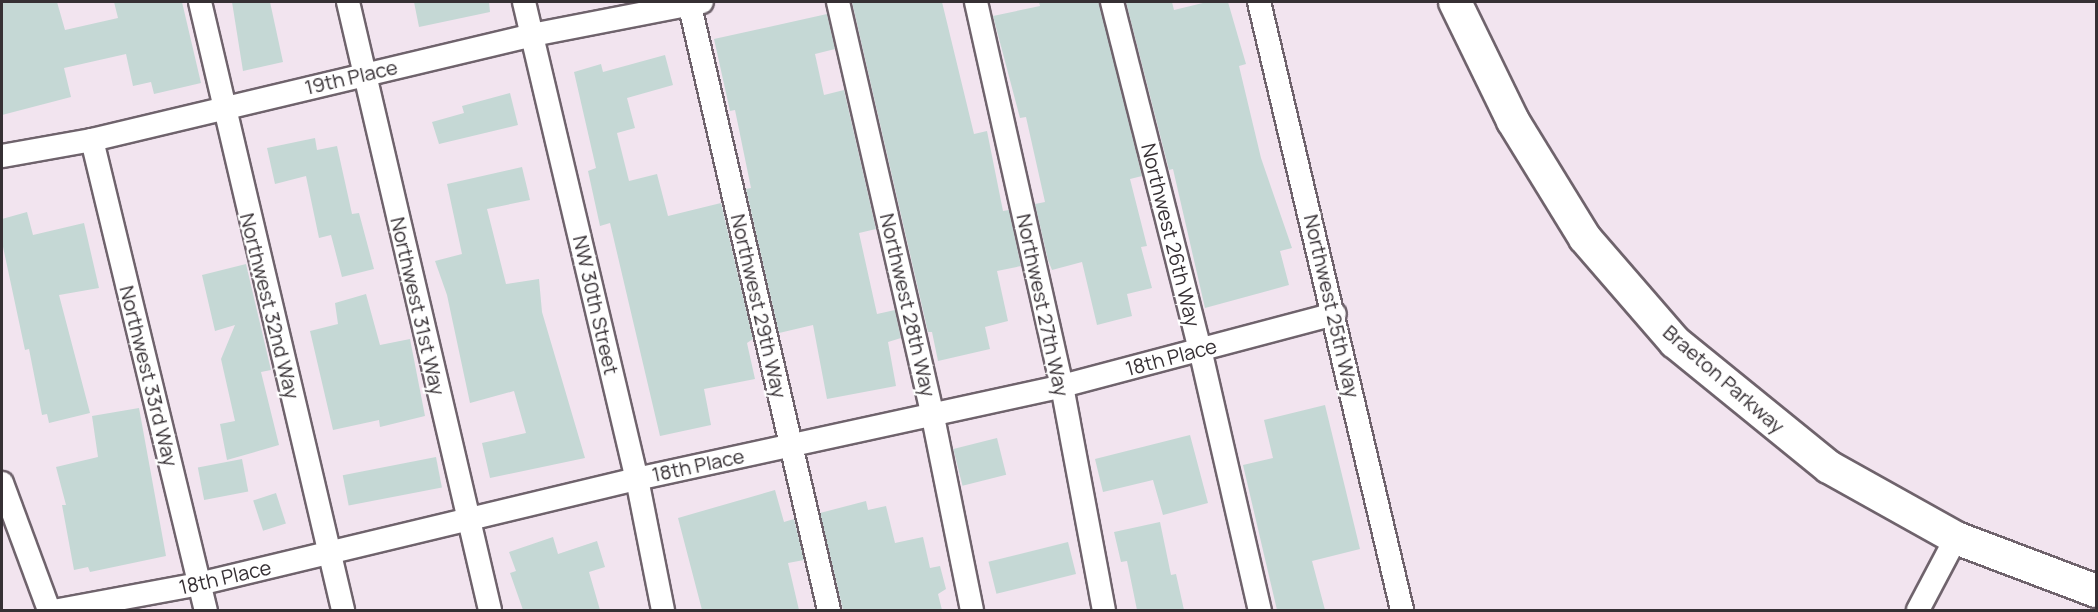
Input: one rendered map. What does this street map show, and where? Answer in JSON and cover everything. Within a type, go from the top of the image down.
[{"type":"street","name":"Northwest 32nd Way","points":[[200,2],[223,108],[343,610]]},
{"type":"street","name":"Northwest 31st Way","points":[[348,2],[490,610]]},
{"type":"street","name":"NW 30th Street","points":[[524,2],[637,479],[663,610]]},
{"type":"street","name":"Northwest 28th Way","points":[[838,2],[933,412],[972,610]]},
{"type":"street","name":"Northwest 27th Way","points":[[976,2],[1062,386],[1104,610]]},
{"type":"street","name":"Northwest 26th Way","points":[[1112,2],[1200,349],[1260,610]]},
{"type":"street","name":"Northwest 25th Way","points":[[1259,2],[1335,314],[1402,610]]},
{"type":"street","name":"Braeton Parkway","points":[[1455,2],[1513,121],[1585,238],[1675,342],[1829,467],[1956,538],[2097,591]]},
{"type":"street","name":"19th Place","points":[[2,156],[92,140],[532,35],[694,3]]},
{"type":"street","name":"Northwest 29th Way","points":[[694,3],[829,610]]},
{"type":"street","name":"Northwest 33rd Way","points":[[92,140],[206,610]]},
{"type":"street","name":"18th Place","points":[[59,610],[199,584],[637,479],[933,412],[1062,386],[1335,314]]},
{"type":"street","points":[[2,483],[49,610]]},
{"type":"street","points":[[1917,610],[1956,538]]},
{"type":"building","points":[[2,2],[57,2],[65,30],[118,18],[114,2],[182,2],[201,83],[154,94],[151,82],[133,86],[126,54],[64,68],[71,97],[2,115]]},
{"type":"building","points":[[232,2],[270,2],[283,62],[243,71]]},
{"type":"building","points":[[414,2],[489,2],[490,12],[419,27]]},
{"type":"building","points":[[852,2],[942,2],[974,134],[987,131],[1003,211],[1009,210],[1021,266],[997,271],[1008,321],[985,327],[990,349],[938,361],[932,332],[928,332]]},
{"type":"building","points":[[1039,2],[1099,2],[1142,176],[1130,179],[1147,246],[1141,247],[1152,288],[1127,294],[1132,316],[1097,325],[1082,262],[1052,270],[1048,260],[1035,204],[1045,202],[1026,117],[1020,118],[993,16],[1040,6]]},
{"type":"building","points":[[1126,2],[1172,2],[1174,10],[1207,2],[1228,2],[1246,64],[1239,66],[1261,158],[1292,248],[1280,251],[1289,285],[1205,308],[1173,169],[1169,170]]},
{"type":"building","points":[[827,14],[835,49],[815,54],[824,95],[844,90],[876,229],[859,233],[877,314],[895,310],[901,338],[888,342],[896,386],[827,399],[813,325],[779,333],[746,189],[751,188],[735,110],[730,111],[714,39]]},
{"type":"building","points":[[665,55],[673,85],[627,98],[635,128],[617,133],[629,181],[657,174],[668,216],[721,203],[753,339],[747,343],[755,379],[704,389],[711,425],[660,436],[610,223],[600,226],[588,171],[596,168],[574,72],[601,64],[603,72]]},
{"type":"building","points":[[510,93],[518,125],[439,144],[432,122],[464,113],[462,106]]},
{"type":"building","points":[[315,138],[317,150],[337,146],[352,214],[359,213],[374,269],[342,277],[331,235],[319,238],[306,176],[275,184],[267,148]]},
{"type":"building","points":[[522,167],[530,200],[487,209],[506,284],[539,279],[542,312],[585,458],[490,478],[482,443],[526,433],[514,391],[470,403],[447,295],[435,261],[462,254],[447,184]]},
{"type":"building","points":[[27,212],[33,235],[84,223],[99,288],[59,295],[90,413],[49,423],[47,414],[42,415],[29,349],[25,350],[2,242],[2,219]]},
{"type":"building","points":[[246,264],[271,370],[261,372],[279,445],[227,460],[220,424],[235,421],[221,359],[235,325],[215,331],[202,275]]},
{"type":"building","points":[[366,294],[380,345],[410,339],[425,416],[380,427],[379,420],[333,430],[310,331],[338,324],[335,303]]},
{"type":"building","points":[[1325,405],[1360,549],[1312,561],[1325,610],[1277,610],[1243,465],[1273,458],[1264,420]]},
{"type":"building","points":[[139,408],[166,556],[90,572],[88,567],[74,570],[62,505],[66,505],[56,467],[98,457],[92,416]]},
{"type":"building","points":[[1190,435],[1208,503],[1163,515],[1153,480],[1103,492],[1095,459]]},
{"type":"building","points":[[997,438],[1006,475],[963,486],[953,449]]},
{"type":"building","points":[[436,457],[442,487],[349,506],[343,475]]},
{"type":"building","points":[[242,459],[248,491],[204,500],[198,468]]},
{"type":"building","points":[[775,490],[784,522],[794,519],[804,560],[788,563],[799,610],[702,610],[678,518]]},
{"type":"building","points":[[276,493],[286,523],[263,531],[253,500]]},
{"type":"building","points":[[866,501],[868,510],[886,506],[895,543],[923,537],[930,568],[940,566],[946,589],[938,594],[942,610],[843,610],[820,513]]},
{"type":"building","points":[[1160,522],[1171,575],[1176,574],[1184,610],[1137,610],[1127,561],[1121,562],[1114,532]]},
{"type":"building","points":[[553,537],[558,554],[597,541],[605,567],[589,572],[600,610],[523,610],[510,573],[516,571],[509,552]]},
{"type":"building","points":[[1068,542],[1076,574],[996,594],[988,562]]}]
